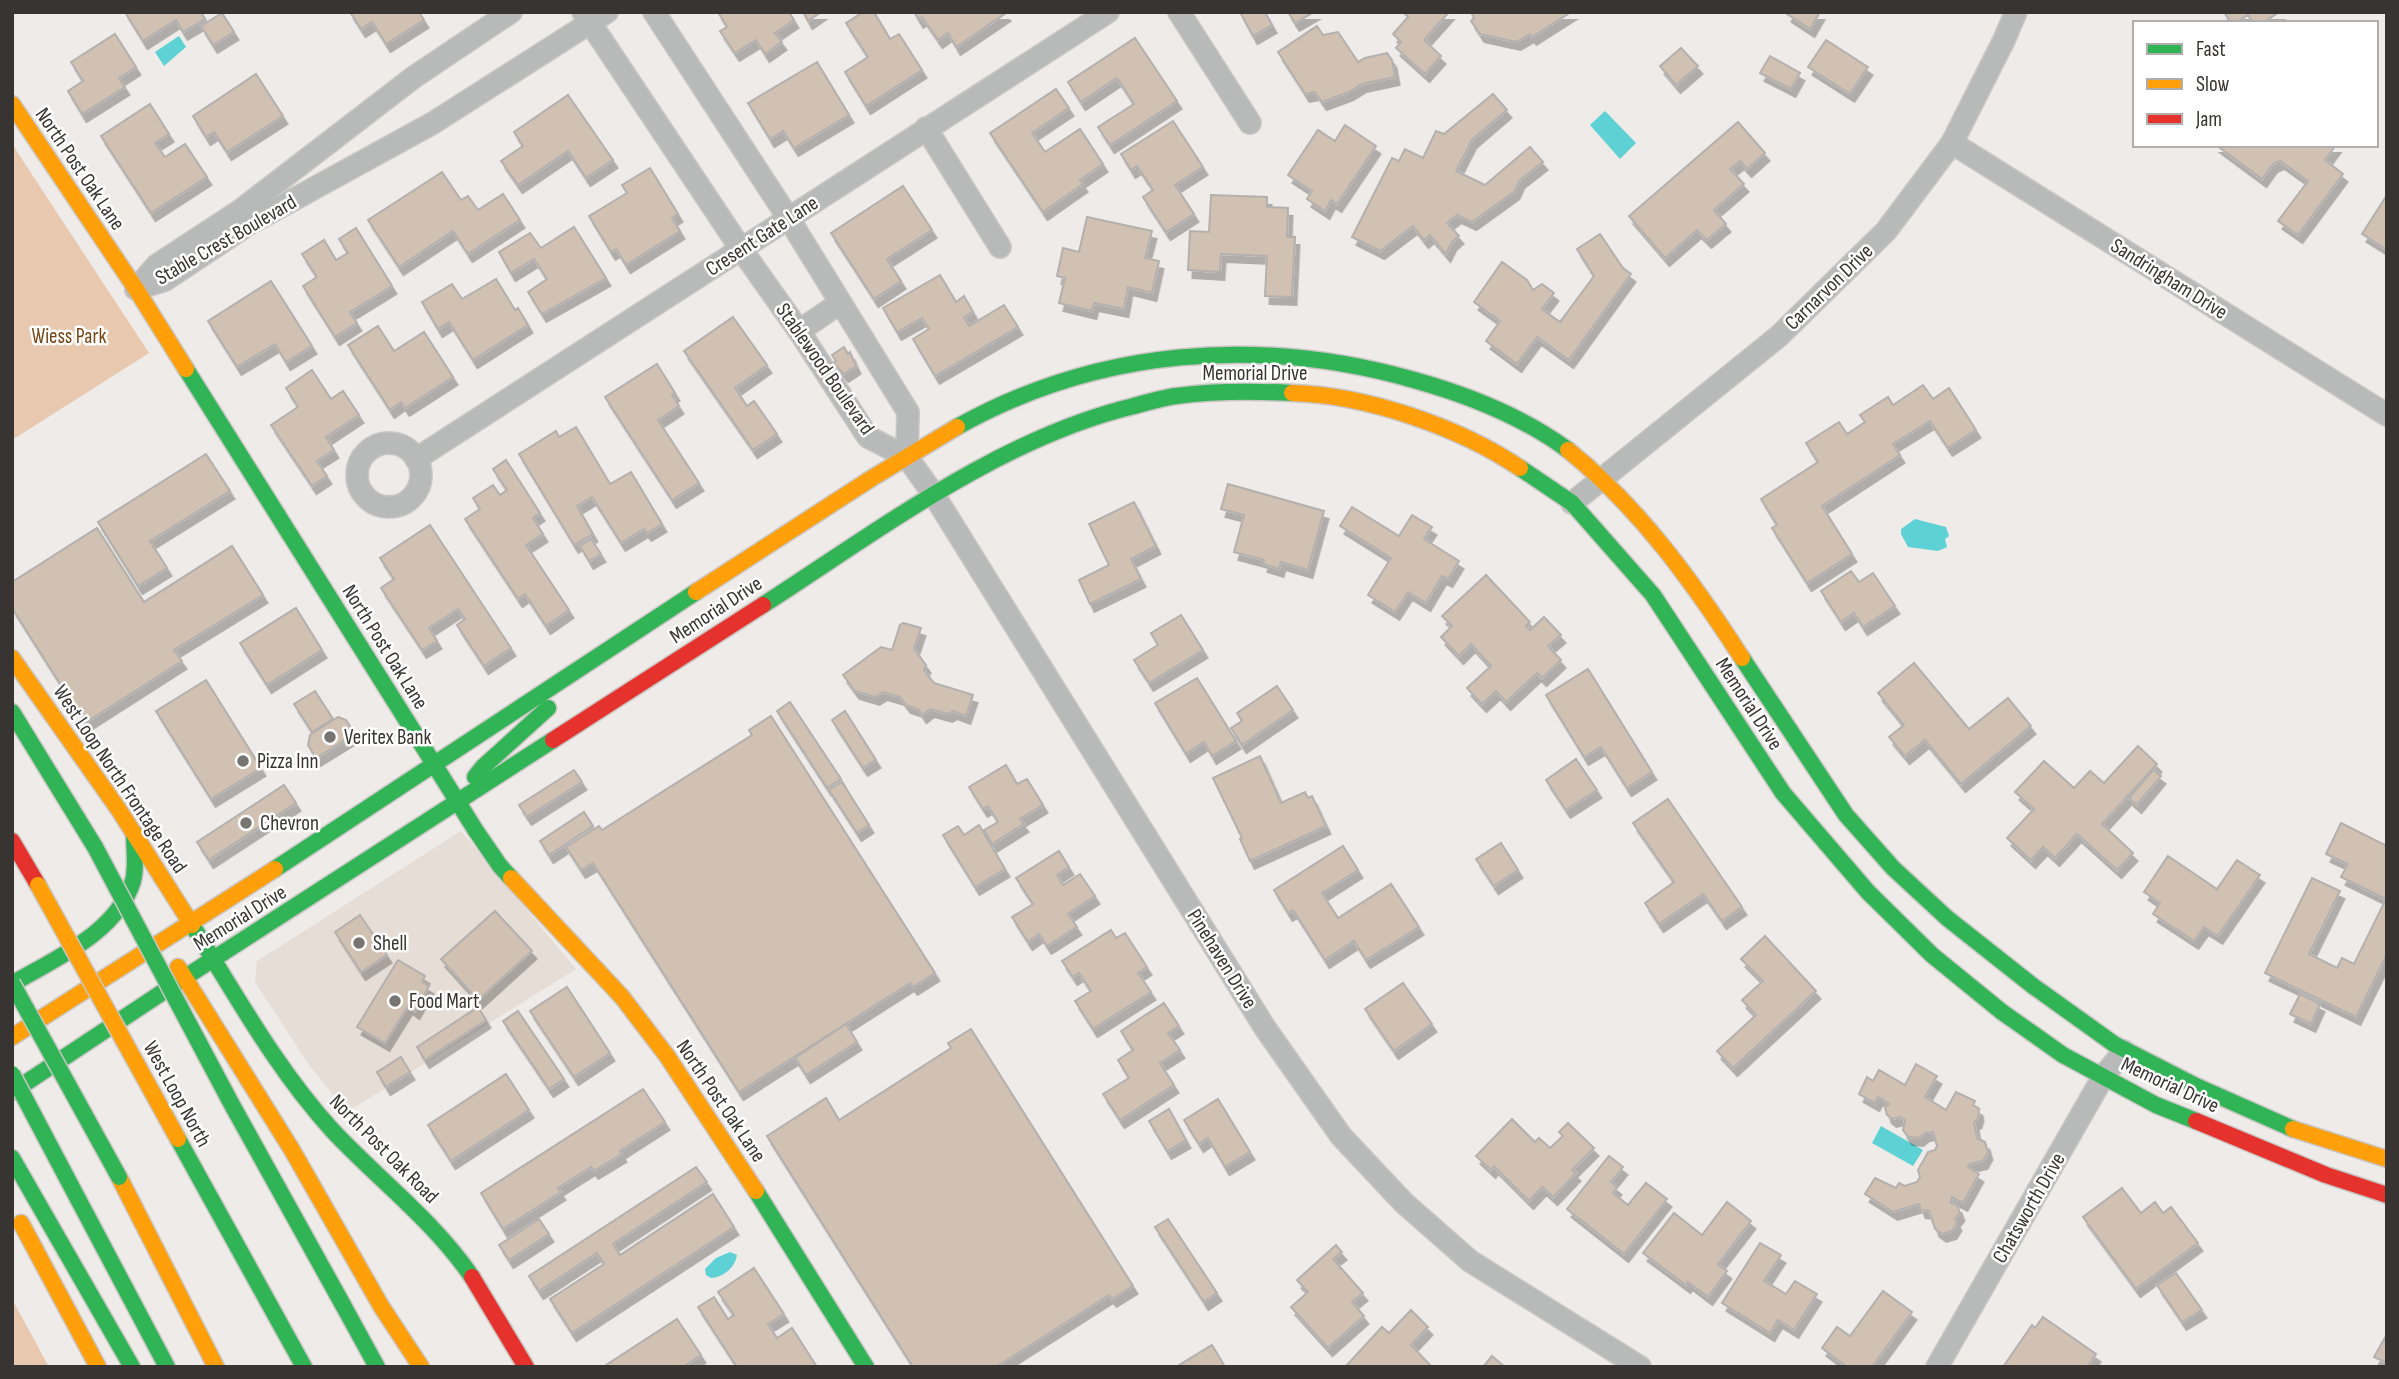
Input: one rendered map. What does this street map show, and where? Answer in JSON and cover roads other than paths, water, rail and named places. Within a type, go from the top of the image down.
[{"type":"main road","name":"North Post Oak Lane","points":[[12,104],[136,289],[457,804],[500,866],[622,997],[667,1056],[726,1144],[866,1367]]},
{"type":"main road","name":"Memorial Drive","points":[[12,1037],[435,766],[675,604],[907,457],[977,416],[1032,391],[1082,374],[1148,358],[1206,353],[1278,353],[1343,362],[1428,382],[1519,420],[1559,443],[1602,481],[1645,525],[1685,574],[1845,814],[1880,879],[1932,955],[2002,1012],[2063,1055],[2156,1105],[2326,1174],[2387,1195]]},
{"type":"main road","name":"Memorial Drive","points":[[12,1092],[184,978],[934,495],[1010,453],[1070,425],[1174,396],[1244,391],[1306,393],[1365,402],[1447,430],[1493,450],[1572,503],[1653,595],[1783,793],[1880,879],[1965,933],[2035,988],[2124,1051],[2210,1093],[2306,1133],[2387,1159]]},
{"type":"main road","points":[[457,804],[483,767],[625,639]]},
{"type":"main road","name":"West Loop North Frontage Road","points":[[12,659],[134,832],[191,923]]},
{"type":"main road","points":[[12,712],[95,846],[231,1103],[377,1367]]},
{"type":"main road","points":[[134,832],[133,882],[121,908],[98,930],[12,984],[118,1177],[216,1367]]},
{"type":"main road","name":"West Loop North","points":[[12,841],[304,1367]]},
{"type":"main road","name":"North Post Oak Road","points":[[191,923],[299,1090],[323,1121],[414,1208],[448,1246],[478,1288],[526,1367]]},
{"type":"main road","points":[[163,942],[292,1150],[381,1306],[421,1367]]},
{"type":"main road","points":[[12,1074],[167,1367]]},
{"type":"main road","points":[[12,1158],[132,1367]]},
{"type":"main road","points":[[12,1205],[98,1367]]},
{"type":"street","name":"Stable Crest Boulevard","points":[[136,289],[157,265],[241,210],[414,77],[511,12]]},
{"type":"street","name":"Stablewood Boulevard","points":[[593,16],[741,249],[799,331],[868,437],[907,457],[908,412],[789,219],[654,12]]},
{"type":"street","name":"Cresent Gate Lane","points":[[416,459],[1108,12]]},
{"type":"street","points":[[1179,12],[1250,122]]},
{"type":"street","name":"Carnarvon Drive","points":[[1572,503],[1789,326],[1886,231],[1952,143],[2016,12]]},
{"type":"street","name":"Stable Crest Boulevard","points":[[136,289],[165,279],[249,224],[433,123],[593,16]]},
{"type":"street","points":[[926,128],[1000,247]]},
{"type":"street","name":"Sandringham Drive","points":[[1952,143],[2387,415]]},
{"type":"street","points":[[799,331],[840,303]]},
{"type":"street","name":"Pinehaven Drive","points":[[907,457],[934,495],[1265,1028],[1341,1136],[1404,1203],[1470,1261],[1640,1367]]},
{"type":"street","name":"Chatsworth Drive","points":[[1937,1367],[2104,1077],[2124,1051]]},
{"type":"water","points":[[179,36],[186,47],[164,66],[155,52]]},
{"type":"water","points":[[1605,111],[1636,143],[1620,159],[1590,125]]},
{"type":"water","points":[[1915,519],[1946,527],[1949,536],[1945,539],[1947,547],[1938,551],[1908,547],[1901,529]]},
{"type":"water","points":[[1881,1126],[1923,1150],[1913,1166],[1872,1143]]},
{"type":"water","points":[[730,1252],[737,1255],[728,1271],[711,1278],[706,1275],[705,1269],[716,1258]]},
{"type":"place","name":"Veritex Bank","points":[[330,737]]},
{"type":"place","name":"Pizza Inn","points":[[243,761]]},
{"type":"place","name":"Chevron","points":[[246,823]]},
{"type":"place","name":"Shell","points":[[359,943]]},
{"type":"place","name":"Food Mart","points":[[395,1001]]},
{"type":"park label","name":"Wiess Park","points":[[69,336]]}]
